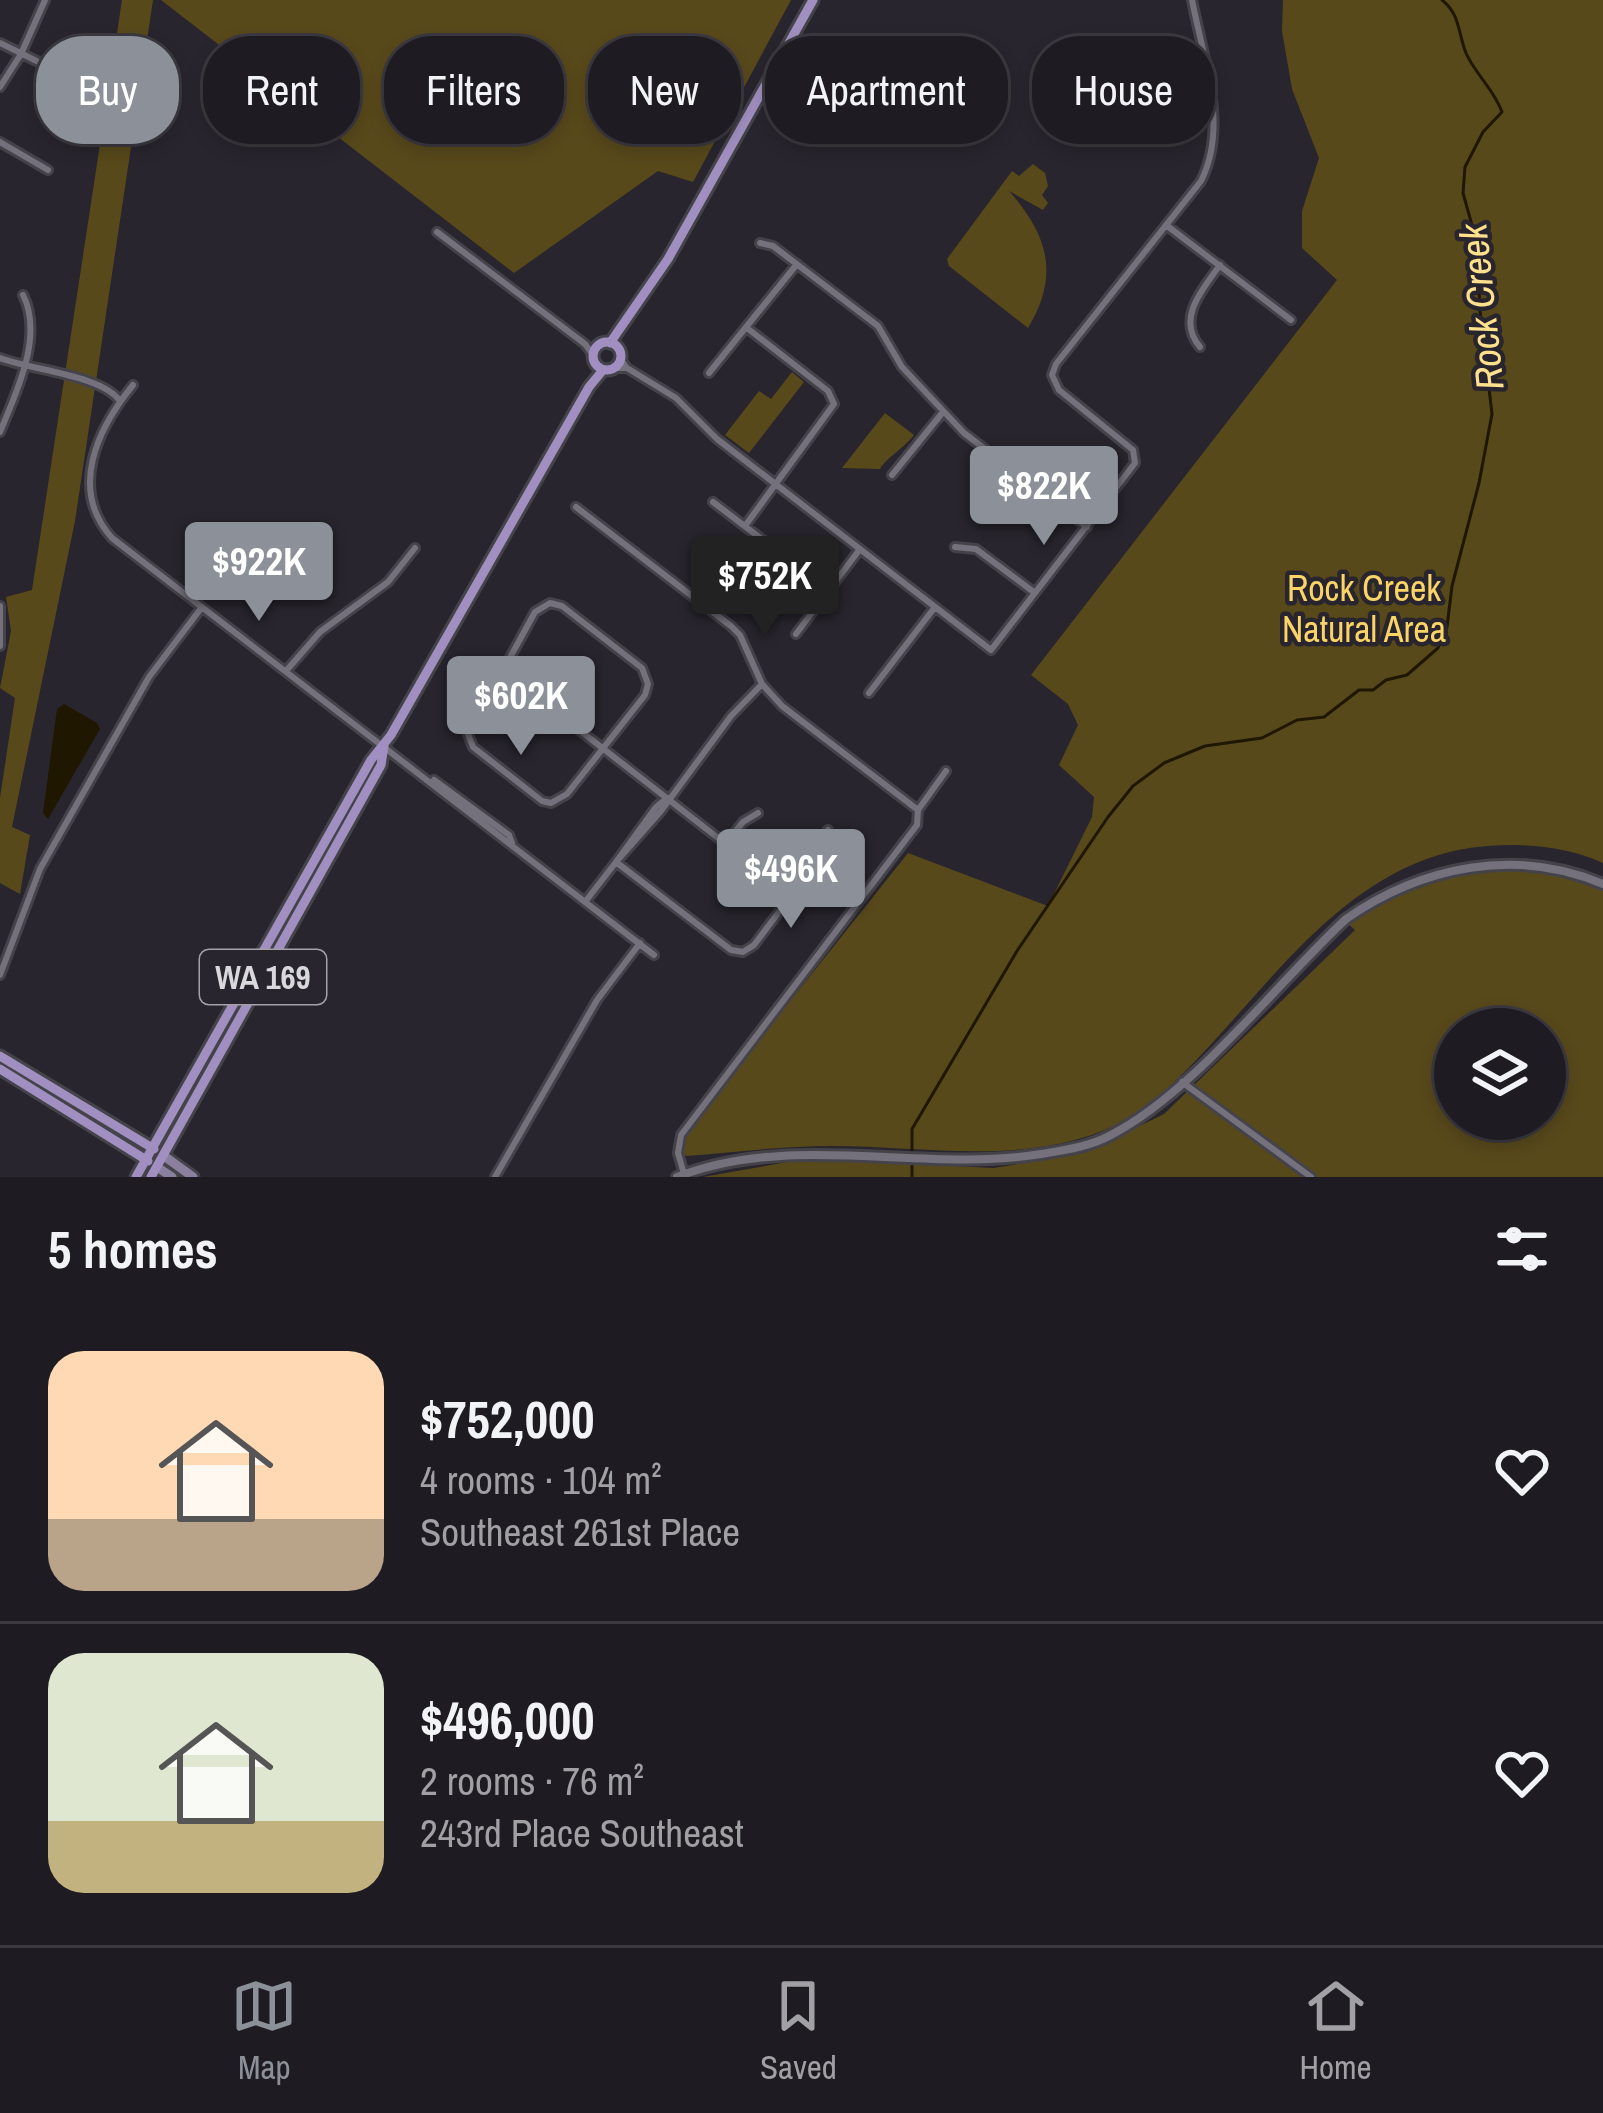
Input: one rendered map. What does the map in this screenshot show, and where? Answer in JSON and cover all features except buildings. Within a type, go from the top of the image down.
[{"type":"main road","points":[[604,360],[730,154],[813,0]]},
{"type":"main road","points":[[604,360],[613,345]]},
{"type":"main road","name":"WA 169","points":[[136,1177],[604,360]]},
{"type":"main road","name":"WA 169","points":[[154,1172],[381,765],[384,746]]},
{"type":"main road","points":[[281,943],[279,937],[297,904],[294,896]]},
{"type":"main road","points":[[0,1056],[193,1177]]},
{"type":"main road","points":[[0,1069],[146,1160],[154,1172],[172,1177]]},
{"type":"street","points":[[0,87],[45,0]]},
{"type":"street","points":[[1192,0],[1198,36]]},
{"type":"street","points":[[0,43],[36,61]]},
{"type":"street","points":[[0,142],[48,170]]},
{"type":"street","points":[[437,232],[604,360],[663,388],[717,439],[991,650],[1132,470],[1132,450],[1059,390],[1052,374],[1056,364],[1201,181],[1215,144]]},
{"type":"street","points":[[1166,225],[1291,320]]},
{"type":"street","points":[[760,244],[773,246],[878,326],[902,368],[943,412],[1087,527]]},
{"type":"street","points":[[709,373],[797,264]]},
{"type":"street","points":[[1200,347],[1192,338],[1190,319],[1200,292],[1220,265]]},
{"type":"street","points":[[0,432],[24,367],[31,315],[23,295]]},
{"type":"street","points":[[745,526],[832,410],[833,401],[828,391],[747,328]]},
{"type":"street","points":[[0,358],[96,384],[120,401]]},
{"type":"street","points":[[133,385],[120,401],[91,461],[89,478],[95,513],[118,543],[654,955]]},
{"type":"street","points":[[892,475],[943,412]]},
{"type":"street","points":[[713,502],[776,550]]},
{"type":"street","points":[[575,507],[731,626],[740,635],[762,684],[782,706],[918,810]]},
{"type":"street","points":[[956,547],[976,549],[1035,593]]},
{"type":"street","points":[[286,671],[320,632],[388,581],[415,548]]},
{"type":"street","points":[[796,634],[860,549]]},
{"type":"street","points":[[550,603],[562,605],[642,668],[647,680],[645,695],[567,794],[551,803],[542,801],[470,743],[469,728],[502,670],[535,612],[550,603]]},
{"type":"street","points":[[0,606],[0,646]]},
{"type":"street","points":[[868,693],[935,607]]},
{"type":"street","points":[[0,975],[40,869],[149,677],[202,608]]},
{"type":"street","points":[[502,670],[785,890]]},
{"type":"street","points":[[585,902],[656,807],[762,684]]},
{"type":"street","points":[[946,771],[918,810],[917,825],[681,1135],[681,1176],[761,1159],[996,1161],[1062,1151],[1108,1137],[1141,1118],[1182,1082],[1346,919],[1409,883],[1455,869],[1509,865],[1561,870],[1603,884]]},
{"type":"street","points":[[726,843],[758,813]]},
{"type":"street","points":[[616,862],[731,950],[746,950],[784,904],[785,890],[828,830]]},
{"type":"street","points":[[495,1177],[597,1000],[640,944]]},
{"type":"street","points":[[1182,1082],[1311,1177]]},
{"type":"green space","points":[[122,0],[153,0],[148,36],[117,36]]},
{"type":"green space","points":[[161,0],[791,0],[772,36],[765,36],[765,48],[741,93],[741,36],[588,36],[588,144],[713,144],[693,182],[658,171],[514,273],[347,144],[360,144],[360,36],[208,36]]},
{"type":"green space","name":"Rock Creek Natural Area","points":[[1283,0],[1603,0],[1603,863],[1561,850],[1502,845],[1442,854],[1401,870],[1327,921],[1156,1098],[1102,1131],[1036,1148],[1002,1151],[814,1146],[686,1156],[681,1151],[685,1133],[908,853],[1048,906],[1092,817],[1094,797],[1059,765],[1078,725],[1068,704],[1031,675],[1337,280],[1302,248],[1302,211],[1319,158],[1292,89],[1282,31]]},
{"type":"green space","points":[[100,144],[131,144],[75,521],[12,827],[30,835],[20,894],[0,883],[0,798],[15,698],[0,688],[11,631],[6,597],[32,590]]},
{"type":"green space","points":[[1033,164],[1045,173],[1048,186],[1042,195],[1048,203],[1043,210],[1009,191],[1033,224],[1045,256],[1044,290],[1028,328],[949,266],[947,259],[1012,171],[1019,176]]},
{"type":"green space","points":[[792,372],[804,382],[749,453],[725,435],[759,391],[771,399]]},
{"type":"green space","points":[[885,413],[914,435],[880,469],[842,468]]},
{"type":"green space","points":[[1506,859],[1551,865],[1603,884],[1603,1177],[703,1177],[804,1159],[994,1168],[1084,1153],[1164,1114],[1355,930],[1344,920],[1362,906],[1420,875]]},
{"type":"shaded area","points":[[64,704],[100,729],[48,819],[43,813],[57,709]]},
{"type":"waterway","name":"Rock Creek","points":[[912,1155],[912,1129],[1017,951],[1133,786],[1164,763],[1205,746],[1262,738],[1297,720],[1324,717],[1359,690],[1373,690],[1386,680],[1407,675],[1438,648],[1447,627],[1492,414],[1477,243],[1463,193],[1465,167],[1483,132],[1502,112],[1470,61],[1455,18],[1442,0]]},
{"type":"waterway","name":"Rock Creek","points":[[912,1165],[912,1177]]}]
